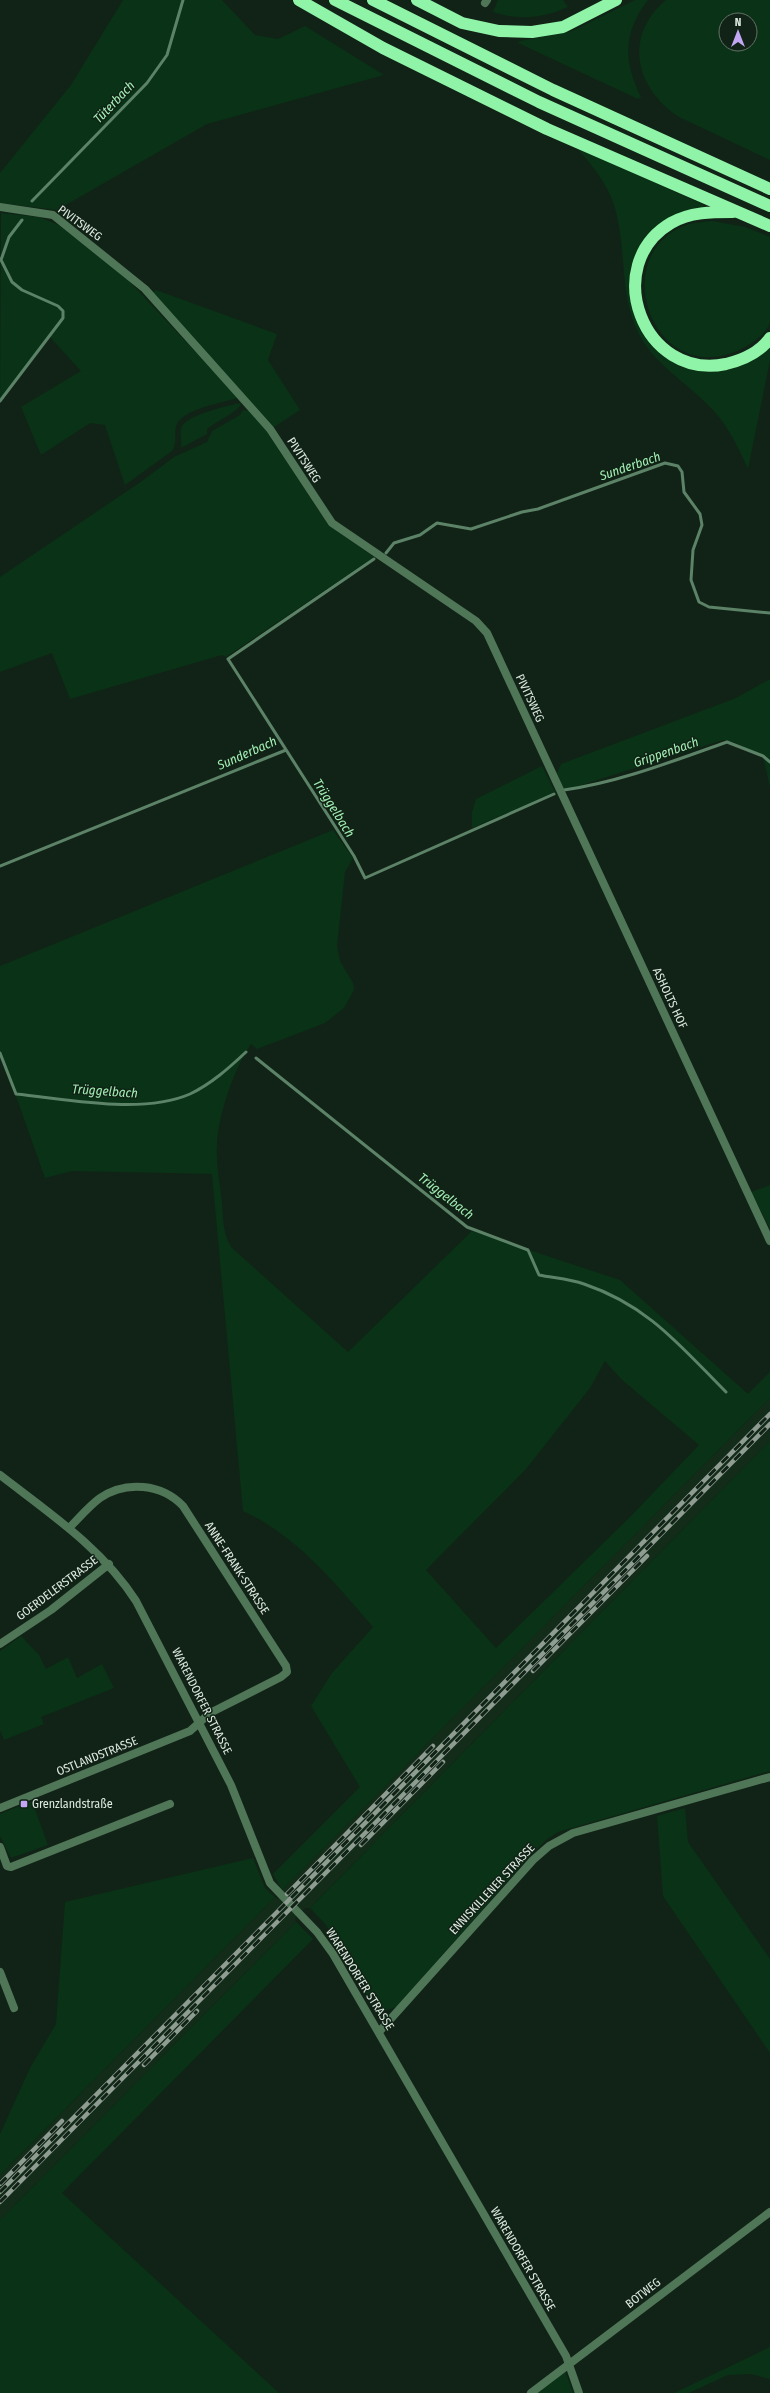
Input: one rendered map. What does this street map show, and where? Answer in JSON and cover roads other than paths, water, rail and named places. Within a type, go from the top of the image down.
[{"type":"highway","points":[[299,0],[383,48],[547,129],[770,226]]},
{"type":"highway","points":[[335,0],[539,102],[770,206]]},
{"type":"highway","points":[[373,0],[553,90],[770,189]]},
{"type":"highway","points":[[417,0],[462,23],[499,32],[532,32],[563,27],[616,0]]},
{"type":"highway","points":[[738,212],[698,214],[671,223],[660,232],[646,249],[636,274],[637,306],[642,322],[660,346],[683,360],[699,364],[718,365],[747,357],[770,338]]},
{"type":"street","name":"PIVITSWEG","points":[[0,207],[53,215],[145,289],[270,429],[332,523],[483,627],[548,765]]},
{"type":"street","name":"ASHOLTS HOF","points":[[548,765],[770,1241]]},
{"type":"street","name":"WARENDORFER STRASSE","points":[[0,1475],[69,1528],[109,1564],[136,1601],[200,1723],[241,1806],[270,1883],[323,1938],[380,2032],[569,2364],[579,2393]]},
{"type":"street","name":"ANNE-FRANK-STRASSE","points":[[69,1528],[100,1498],[124,1488],[151,1488],[168,1494],[183,1506],[287,1669],[285,1675],[210,1713],[200,1723]]},
{"type":"street","name":"GOERDELERSTRASSE","points":[[0,1644],[51,1610],[109,1564]]},
{"type":"street","name":"OSTLANDSTRASSE","points":[[0,1808],[190,1731],[200,1723]]},
{"type":"street","name":"ENNISKILLENER STRASSE","points":[[380,2032],[533,1860],[549,1846],[573,1833],[770,1777]]},
{"type":"street","points":[[0,1847],[8,1866],[11,1867],[170,1804]]},
{"type":"street","points":[[0,1972],[14,2008]]},
{"type":"street","name":"BOTWEG","points":[[531,2393],[770,2212]]},
{"type":"waterway","name":"Tüterbach","points":[[32,201],[147,83],[167,55],[183,0]]},
{"type":"waterway","name":"Tüterbach","points":[[0,401],[63,318],[63,311],[58,306],[22,290],[12,282],[1,260],[9,237],[22,220]]},
{"type":"waterway","name":"Sunderbach","points":[[386,553],[394,543],[420,535],[437,523],[471,529],[522,512],[538,509],[665,463],[678,466],[682,472],[684,492],[700,514],[702,525],[693,550],[691,580],[699,602],[709,607],[770,613]]},
{"type":"waterway","name":"Trüggelbach","points":[[374,559],[228,659],[354,856],[365,878],[554,794]]},
{"type":"waterway","name":"Grippenbach","points":[[564,790],[606,782],[727,742],[763,756],[770,762]]},
{"type":"waterway","name":"Sunderbach","points":[[0,866],[286,750]]},
{"type":"waterway","name":"Trüggelbach","points":[[0,1053],[16,1094],[81,1102],[127,1105],[150,1104],[171,1100],[190,1094],[212,1081],[246,1052]]},
{"type":"waterway","name":"Trüggelbach","points":[[256,1058],[467,1227],[528,1250],[539,1275],[579,1282],[607,1293],[627,1304],[645,1316],[678,1343],[726,1392]]},
{"type":"railway","points":[[0,2192],[770,1414]]},
{"type":"railway","points":[[0,2202],[770,1424]]},
{"type":"railway","points":[[533,1671],[647,1556]]},
{"type":"railway","points":[[287,1894],[433,1746]]},
{"type":"railway","points":[[361,1845],[443,1762]]},
{"type":"railway","points":[[144,2065],[197,2011]]},
{"type":"railway","points":[[0,2184],[62,2121]]},
{"type":"place","name":"Grenzlandstraße","points":[[24,1804]]}]
